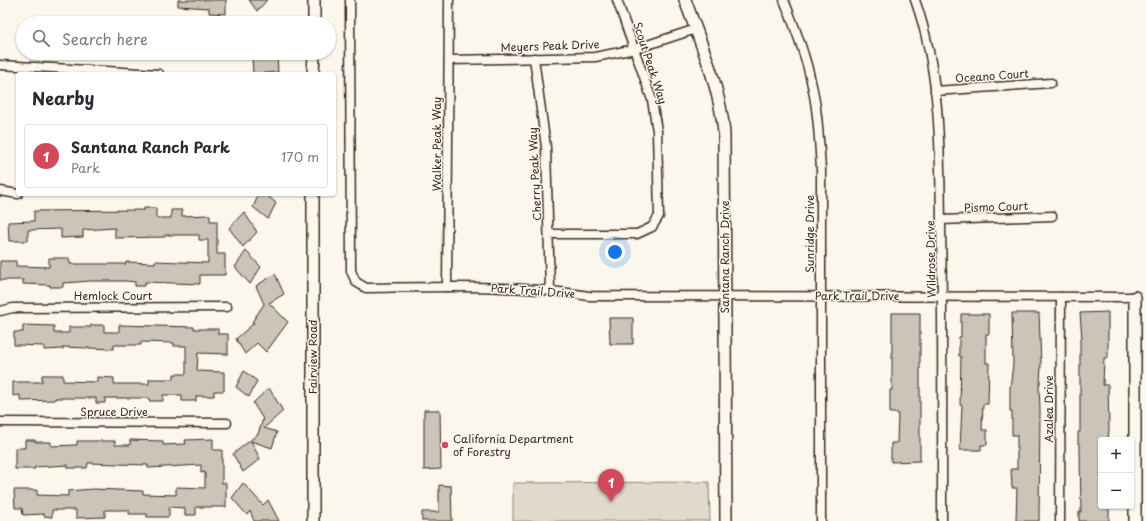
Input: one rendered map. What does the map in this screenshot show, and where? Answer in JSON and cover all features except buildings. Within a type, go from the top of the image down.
[{"type":"street","points":[[314,0],[314,16]]},
{"type":"street","name":"Park Trail Drive","points":[[350,0],[351,271],[356,282],[366,288],[447,287],[550,290],[589,296],[1135,297],[1135,521]]},
{"type":"street","name":"Walker Peak Way","points":[[447,287],[449,0]]},
{"type":"street","name":"Scout Peak Way","points":[[549,234],[637,234],[652,227],[659,216],[656,116],[652,100],[617,0]]},
{"type":"street","name":"Santana Ranch Drive","points":[[685,0],[715,82],[723,119],[726,521]]},
{"type":"street","name":"Sunridge Drive","points":[[784,0],[802,45],[811,82],[818,126],[821,169],[821,521]]},
{"type":"street","name":"Wildrose Drive","points":[[915,0],[928,47],[939,129],[942,296],[942,521]]},
{"type":"street","name":"Meyers Peak Drive","points":[[448,60],[595,57],[635,50],[696,29]]},
{"type":"street","name":"Cherry Peak Way","points":[[534,58],[546,147],[550,290]]},
{"type":"street","points":[[314,60],[314,72]]},
{"type":"street","points":[[0,65],[124,72]]},
{"type":"street","name":"Oceano Court","points":[[935,91],[1051,83]]},
{"type":"street","points":[[0,191],[16,194]]},
{"type":"street","name":"Fairview Road","points":[[313,196],[313,521]]},
{"type":"street","name":"Pismo Court","points":[[941,220],[1052,216]]},
{"type":"street","name":"Azalea Drive","points":[[1060,521],[1061,296]]},
{"type":"street","name":"Hemlock Court","points":[[0,311],[13,308],[227,307]]},
{"type":"street","name":"Spruce Drive","points":[[0,422],[227,423]]},
{"type":"shaded area","points":[[709,482],[710,521],[513,521],[513,483]]},
{"type":"place","name":"California Department of Forestry","points":[[445,445]]},
{"type":"place","name":"Santana Ranch Park","points":[[611,502]]}]
